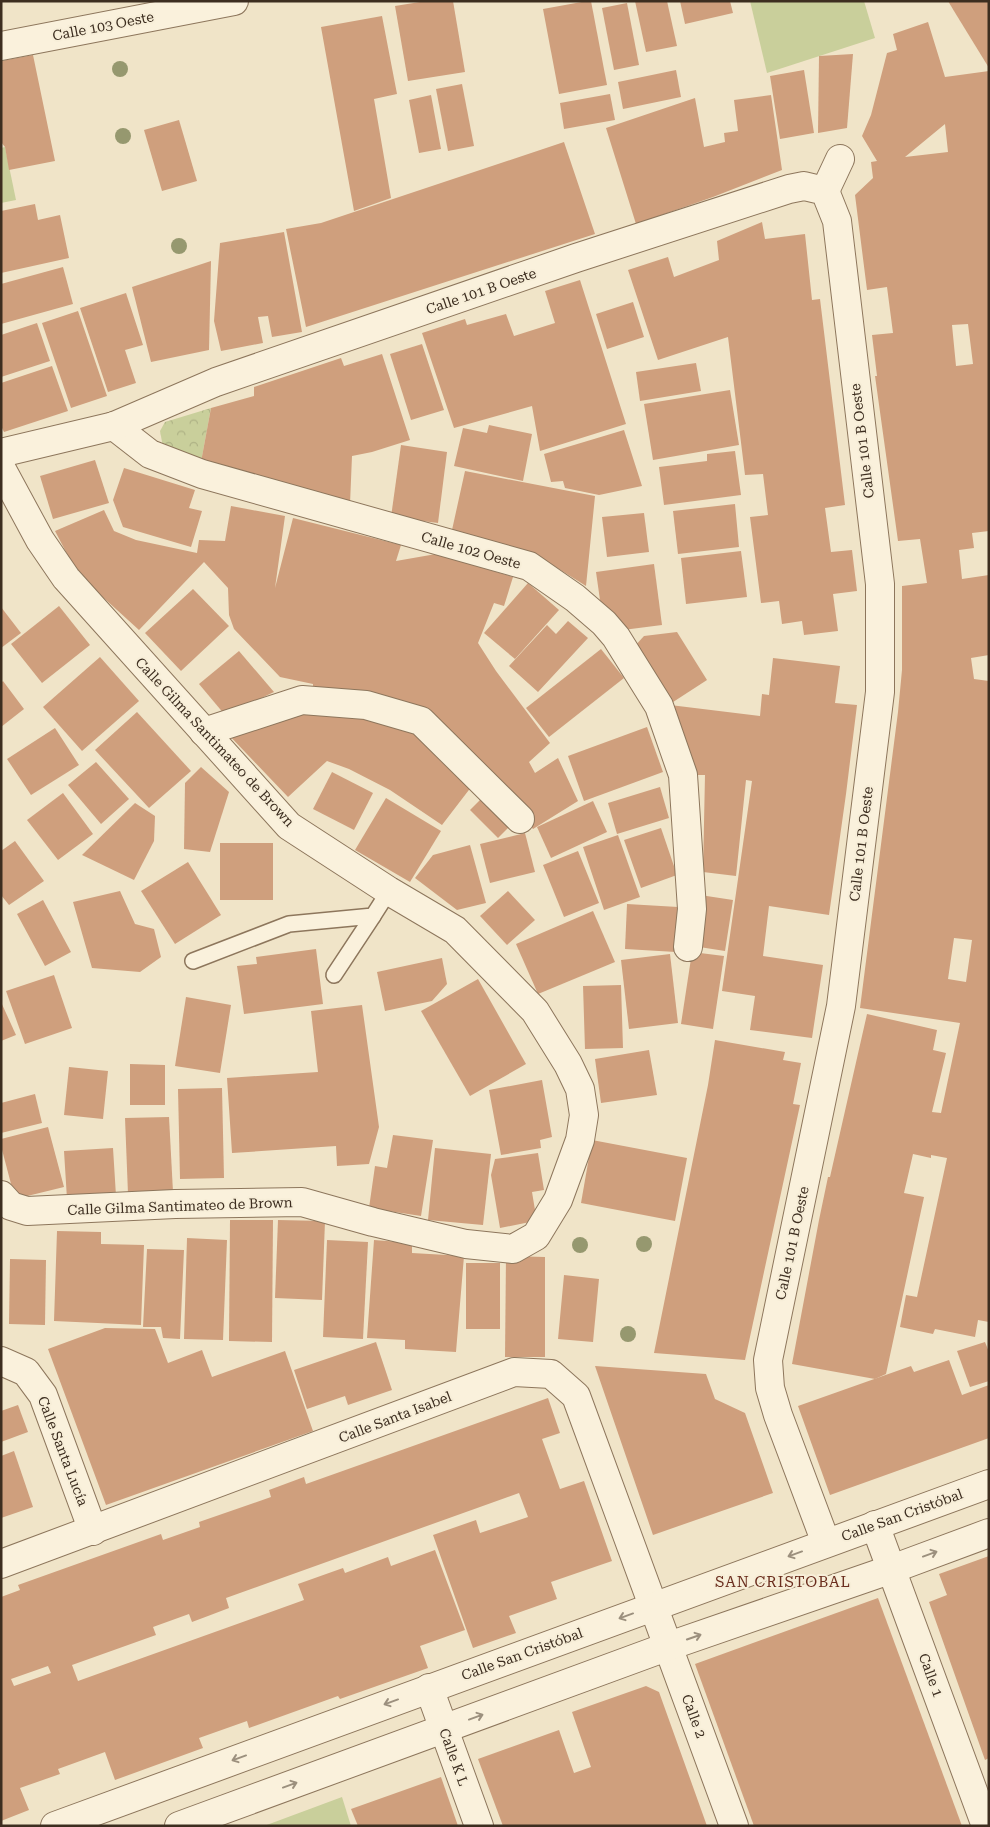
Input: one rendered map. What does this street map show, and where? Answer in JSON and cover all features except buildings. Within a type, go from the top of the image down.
[{"type":"street","name":"Calle 103 Oeste","points":[[1,46],[234,1]]},
{"type":"street","points":[[825,192],[840,160]]},
{"type":"street","name":"Calle 101 B Oeste","points":[[1,452],[114,426],[216,382],[576,258],[789,189],[804,186],[825,192],[837,221],[880,584],[880,692],[841,1006],[768,1360],[770,1388],[778,1415],[826,1543]]},
{"type":"street","name":"Calle 102 Oeste","points":[[114,426],[150,454],[202,474],[529,566],[575,598],[604,623],[616,637],[659,706],[683,775],[692,909],[688,947]]},
{"type":"street","name":"Calle Gilma Santimateo de Brown","points":[[1,468],[40,540],[66,578],[289,826],[389,891],[455,930],[534,1011],[568,1064],[580,1088],[584,1115],[580,1140],[558,1200],[536,1236],[513,1249],[466,1244],[373,1222],[302,1202],[175,1204],[27,1211],[11,1206],[1,1194]]},
{"type":"street","points":[[204,732],[302,700],[366,704],[421,721],[520,819]]},
{"type":"street","name":"Calle Santa Lucía","points":[[1,1361],[26,1372],[43,1395],[93,1531]]},
{"type":"street","name":"Calle Santa Isabel","points":[[1,1564],[514,1372],[551,1374],[576,1396],[653,1606]]},
{"type":"street","name":"Calle San Cristóbal","points":[[55,1826],[989,1484]]},
{"type":"street","name":"Calle 1","points":[[875,1525],[981,1785],[986,1826]]},
{"type":"street","points":[[179,1826],[669,1646],[989,1533]]},
{"type":"street","name":"Calle 2","points":[[653,1606],[734,1826]]},
{"type":"street","name":"Calle K L","points":[[429,1688],[479,1826]]},
{"type":"lane","points":[[334,975],[389,891]]},
{"type":"lane","points":[[194,961],[289,924],[373,916]]},
{"type":"green space","points":[[750,1],[864,1],[875,38],[767,73]]},
{"type":"green space","points":[[5,147],[16,200],[1,203],[1,148]]},
{"type":"green space","points":[[211,408],[201,462],[163,447],[160,431],[165,422]]},
{"type":"green space","points":[[342,1797],[351,1826],[264,1826]]},
{"type":"district","name":"SAN CRISTOBAL","points":[[783,1582]]}]
